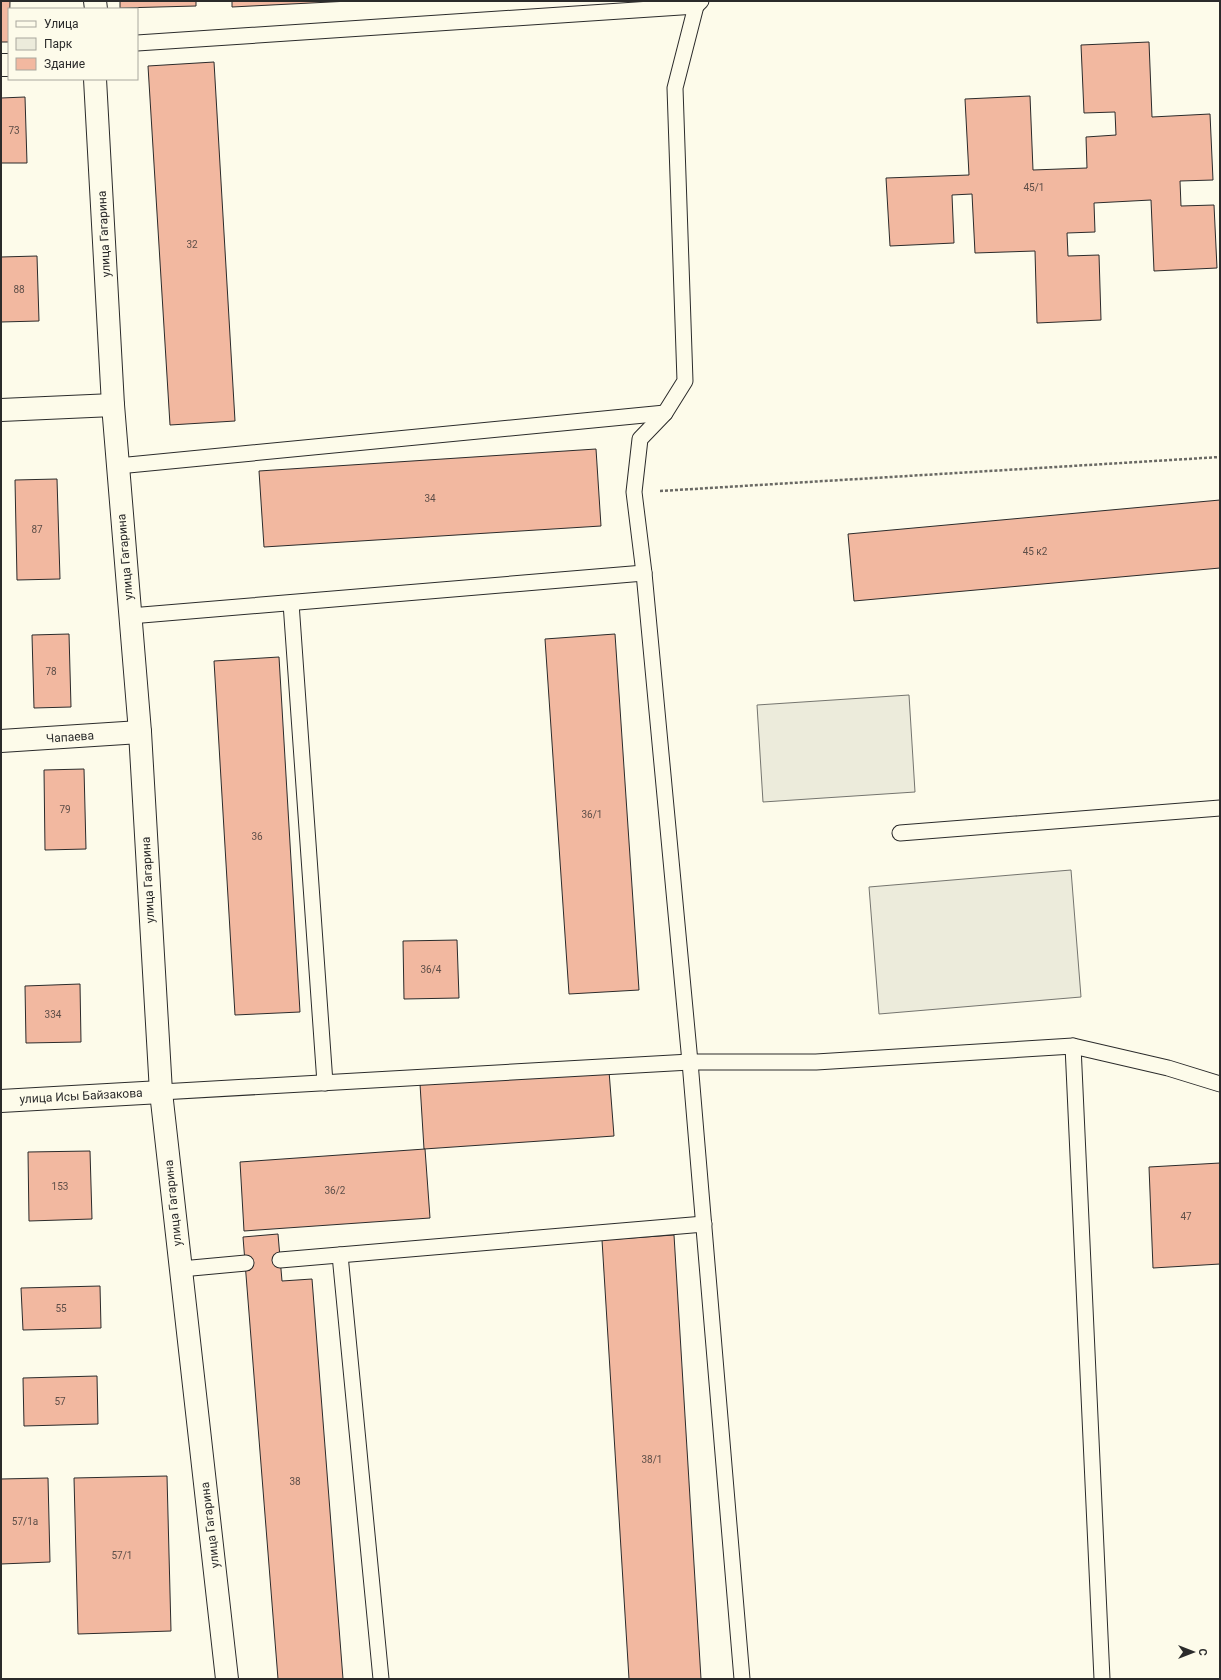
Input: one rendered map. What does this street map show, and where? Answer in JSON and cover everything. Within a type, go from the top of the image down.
[{"type":"street","name":"улица Гагарина","points":[[95,80],[113,405],[140,732],[161,1092],[227,1679]]},
{"type":"street","points":[[1,410],[113,405]]},
{"type":"street","name":"Чапаева","points":[[1,741],[140,732]]},
{"type":"street","name":"улица Исы Байзакова","points":[[1,1100],[161,1092]]},
{"type":"lane","points":[[138,43],[697,3],[675,88],[685,381],[665,413],[640,439],[634,492],[644,573],[690,1062],[742,1679]]},
{"type":"lane","points":[[118,466],[665,413]]},
{"type":"lane","points":[[130,616],[644,573]]},
{"type":"lane","points":[[291,603],[325,1083]]},
{"type":"lane","points":[[900,833],[1220,808]]},
{"type":"lane","points":[[1073,1046],[1102,1679]]},
{"type":"lane","points":[[161,1092],[690,1062],[816,1062],[1073,1046],[1168,1068],[1220,1084]]},
{"type":"lane","points":[[280,1260],[704,1224]]},
{"type":"lane","points":[[340,1255],[381,1679]]},
{"type":"lane","points":[[180,1269],[246,1263]]},
{"type":"path","points":[[634,492],[1220,457]]},
{"type":"green space","points":[[909,695],[915,792],[763,802],[757,705]]},
{"type":"green space","points":[[1071,870],[1081,997],[879,1014],[869,887]]},
{"type":"building","points":[[1,1],[10,1],[10,8],[8,8],[8,42],[1,42]]},
{"type":"building","points":[[120,1],[196,1],[196,6],[120,8]]},
{"type":"building","points":[[232,1],[350,1],[232,7]]},
{"type":"building","points":[[1149,42],[1152,117],[1210,114],[1213,180],[1180,181],[1181,206],[1214,205],[1217,268],[1154,271],[1151,200],[1094,203],[1095,232],[1067,233],[1068,256],[1099,255],[1101,320],[1037,323],[1035,251],[975,253],[972,194],[952,195],[954,243],[890,246],[886,178],[969,175],[965,99],[1030,96],[1033,170],[1087,168],[1086,137],[1116,135],[1115,112],[1084,113],[1081,45]]},
{"type":"building","points":[[214,62],[235,421],[170,425],[148,66]]},
{"type":"building","points":[[25,97],[27,163],[1,163],[1,98]]},
{"type":"building","points":[[37,256],[39,321],[1,322],[1,257]]},
{"type":"building","points":[[596,449],[601,526],[264,547],[259,471]]},
{"type":"building","points":[[57,479],[60,579],[17,580],[15,480]]},
{"type":"building","points":[[1220,500],[1220,568],[854,601],[848,534]]},
{"type":"building","points":[[69,634],[71,707],[34,708],[32,635]]},
{"type":"building","points":[[615,634],[639,990],[569,994],[545,639]]},
{"type":"building","points":[[279,657],[300,1012],[235,1015],[214,661]]},
{"type":"building","points":[[84,769],[86,849],[45,850],[44,770]]},
{"type":"building","points":[[457,940],[459,998],[404,999],[403,941]]},
{"type":"building","points":[[80,984],[81,1042],[26,1043],[25,986]]},
{"type":"building","points":[[609,1071],[614,1136],[424,1149],[420,1084]]},
{"type":"building","points":[[425,1149],[430,1218],[244,1231],[240,1162]]},
{"type":"building","points":[[90,1151],[92,1219],[29,1221],[28,1152]]},
{"type":"building","points":[[1220,1163],[1220,1264],[1153,1268],[1149,1167]]},
{"type":"building","points":[[278,1234],[282,1281],[312,1279],[343,1679],[278,1679],[243,1237]]},
{"type":"building","points":[[674,1235],[701,1679],[629,1679],[602,1240]]},
{"type":"building","points":[[100,1286],[101,1328],[23,1330],[21,1288]]},
{"type":"building","points":[[97,1376],[98,1424],[24,1426],[23,1378]]},
{"type":"building","points":[[167,1476],[171,1631],[78,1634],[74,1478]]},
{"type":"building","points":[[48,1478],[50,1562],[1,1564],[1,1479]]}]
